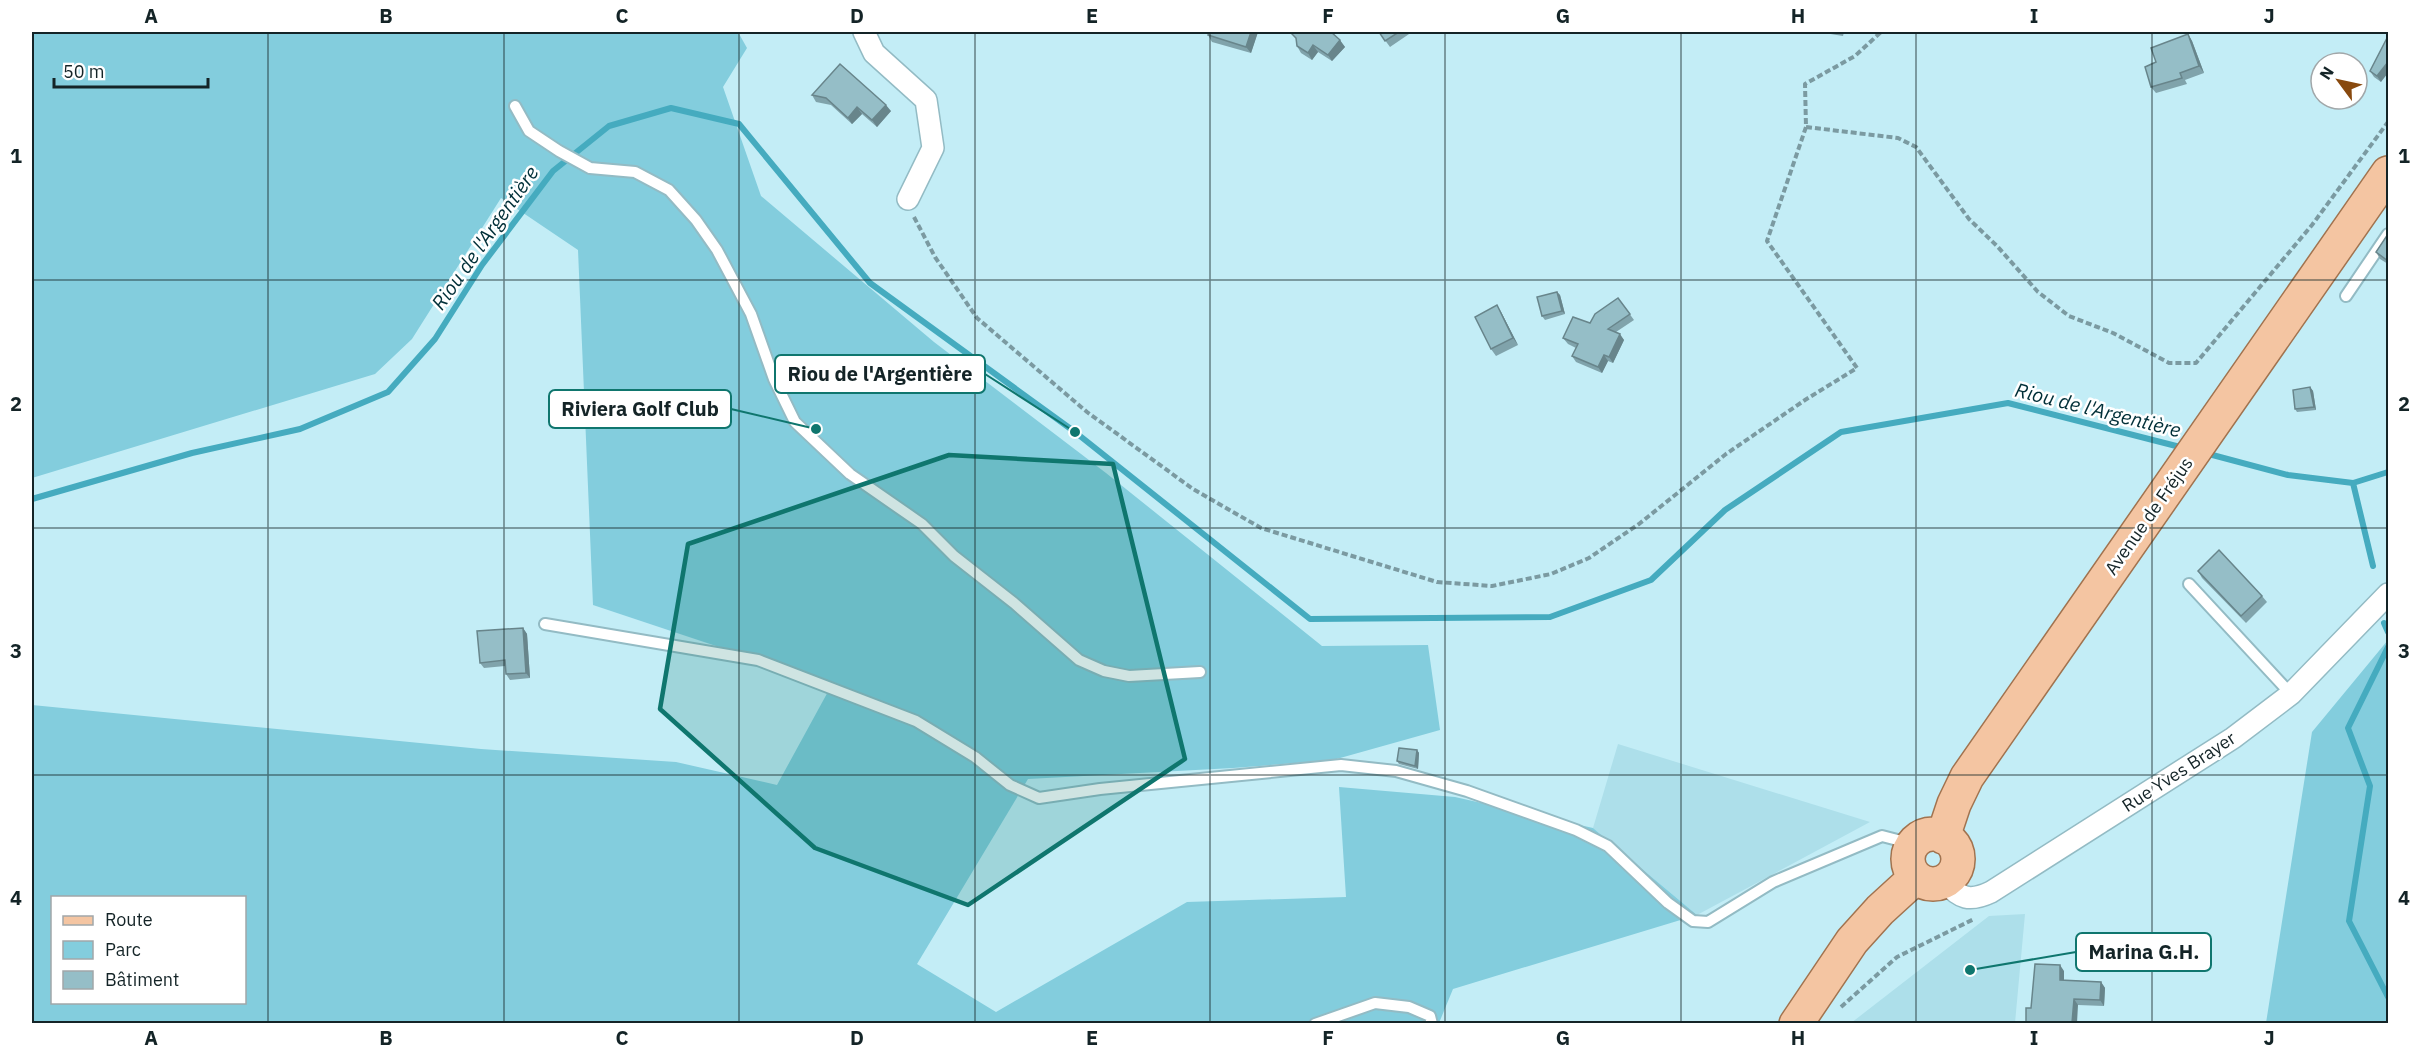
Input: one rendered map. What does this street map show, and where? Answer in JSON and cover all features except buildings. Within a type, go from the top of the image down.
[{"type":"main road","name":"Avenue de Fréjus","points":[[1928,840],[1954,804],[1967,777],[2388,173]]},
{"type":"main road","points":[[1796,1023],[1852,941],[1880,910],[1930,879],[1953,874],[1957,864],[1957,853],[1952,843],[1928,840],[1908,855],[1909,867],[1930,879]]},
{"type":"street","points":[[864,32],[874,53],[926,100],[933,148],[908,199]]},
{"type":"street","name":"Rue Yves Brayer","points":[[1930,879],[1965,897],[1978,898],[1991,892],[2233,738],[2291,694],[2388,594]]},
{"type":"lane","points":[[515,106],[529,131],[559,152],[590,168],[635,172],[669,190],[696,220],[717,250],[751,314],[774,379],[795,422],[850,474],[922,524],[954,556],[1014,603],[1079,660],[1104,671],[1129,676],[1200,672]]},
{"type":"lane","points":[[2346,296],[2388,234]]},
{"type":"lane","points":[[2189,584],[2291,694]]},
{"type":"lane","points":[[545,624],[758,660],[916,721],[975,757],[1010,785],[1039,798],[1100,789],[1341,765],[1395,771],[1467,791],[1576,830],[1608,846],[1668,903],[1693,921],[1708,922],[1773,882],[1882,836],[1928,840]]},
{"type":"lane","points":[[1315,1023],[1375,1003],[1409,1007],[1430,1016],[1432,1023]]},
{"type":"path","points":[[908,199],[935,257],[977,318],[1087,412],[1193,489],[1261,528],[1437,582],[1492,586],[1551,574],[1589,558],[1639,524],[1726,454],[1857,368],[1767,241],[1806,127],[1804,84],[1855,56],[1881,32]]},
{"type":"path","points":[[1806,127],[1898,138],[1916,147],[1969,219],[2045,298],[2069,316],[2113,333],[2169,363],[2196,363],[2312,225],[2388,122]]},
{"type":"highlighted area","points":[[949,455],[1113,464],[1185,759],[968,905],[815,848],[660,709],[688,544]]},
{"type":"shaded area","points":[[1618,744],[1870,822],[1697,915],[1593,828]]},
{"type":"shaded area","points":[[2025,914],[2015,1023],[1851,1023],[1989,916]]},
{"type":"green space","points":[[32,32],[738,32],[747,48],[723,87],[761,196],[934,342],[1106,473],[1322,646],[1428,645],[1440,730],[1333,760],[1028,779],[917,964],[996,1012],[1187,902],[1346,897],[1339,787],[1455,797],[1593,828],[1697,915],[1453,989],[1439,1023],[32,1023],[32,705],[481,749],[676,762],[777,785],[830,688],[758,660],[593,605],[578,250],[501,198],[412,339],[375,374],[32,478]]},
{"type":"green space","points":[[2388,640],[2388,1023],[2266,1023],[2312,732]]},
{"type":"waterway","name":"Riou de l'Argentière","points":[[32,499],[192,453],[300,429],[388,392],[435,339],[482,265],[553,171],[609,126],[671,108],[739,124],[870,283],[1075,432],[1310,619],[1550,617],[1651,580],[1725,510],[1841,432],[2008,403],[2184,448]]},
{"type":"waterway","name":"Riou de l'Argentière","points":[[2205,453],[2288,475],[2353,483],[2388,472]]},
{"type":"waterway","points":[[2353,483],[2373,566]]},
{"type":"waterway","points":[[2384,623],[2388,632]]},
{"type":"waterway","points":[[2388,647],[2348,728],[2370,786],[2349,921],[2388,997]]},
{"type":"place","name":"Riviera Golf Club","points":[[816,429]]},
{"type":"place","name":"Riou de l'Argentière","points":[[1075,432]]},
{"type":"place","name":"Marina G.H.","points":[[1970,970]]}]
